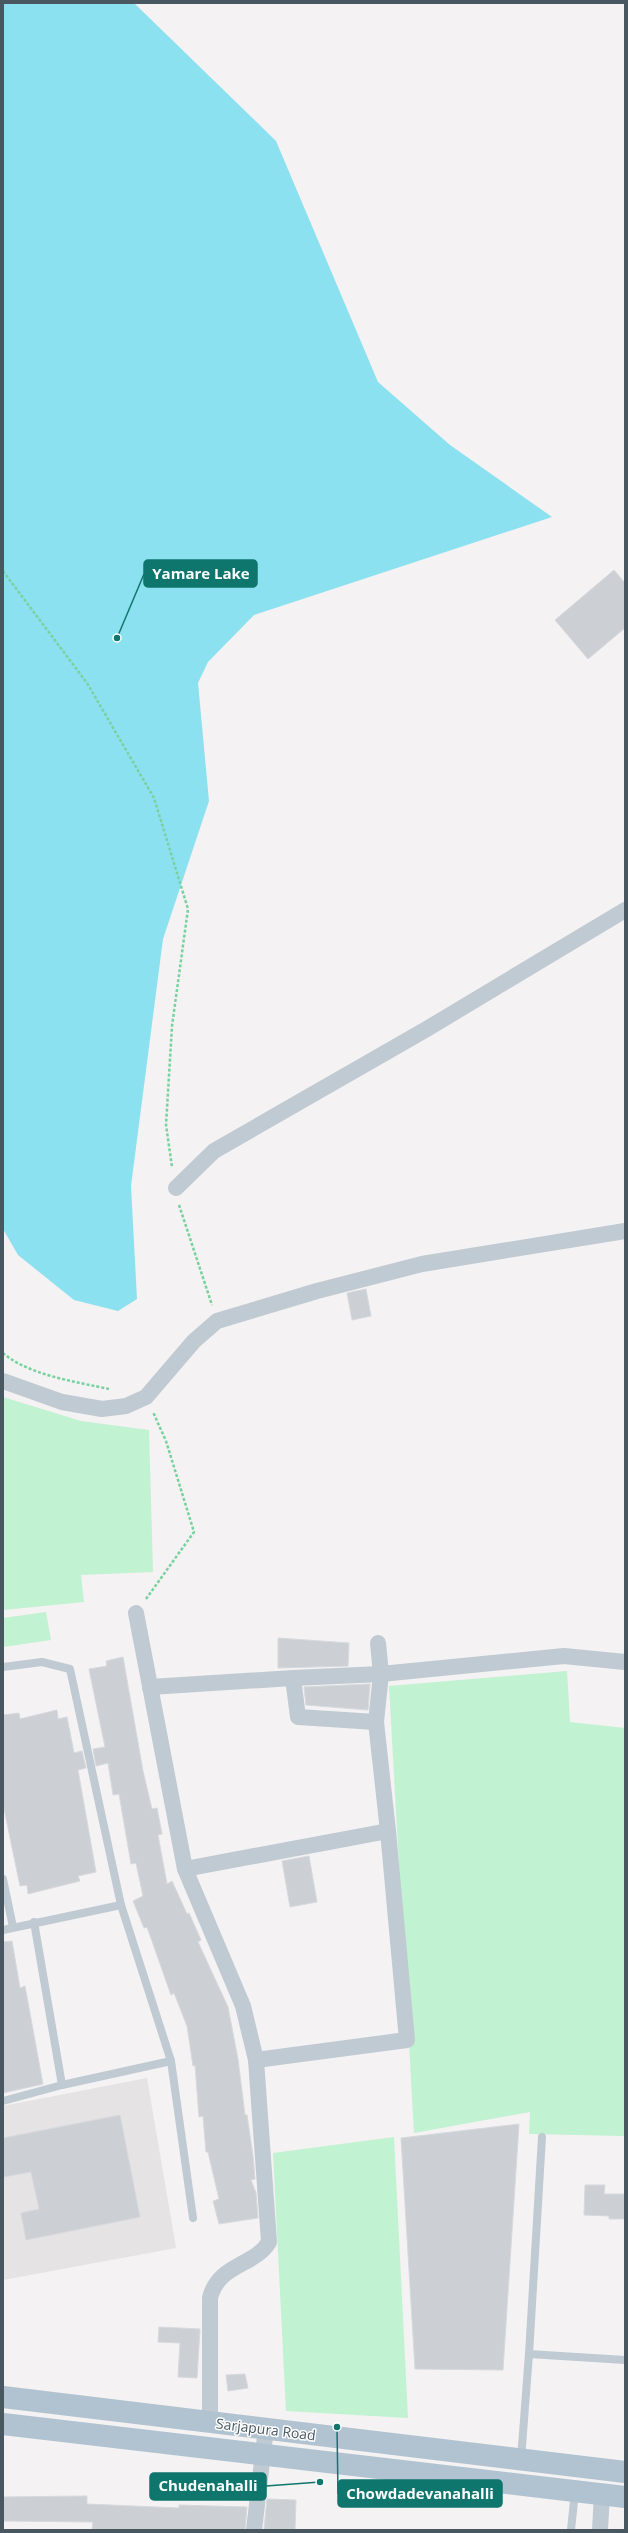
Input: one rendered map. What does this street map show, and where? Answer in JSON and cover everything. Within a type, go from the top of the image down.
[{"type":"main road","name":"Sarjapura Road","points":[[3,2397],[625,2472]]},
{"type":"main road","name":"Sarjapura Road","points":[[3,2424],[625,2497]]},
{"type":"street","points":[[176,1188],[214,1152],[425,1030],[625,910]]},
{"type":"street","points":[[3,1381],[62,1402],[102,1408],[126,1406],[146,1396],[194,1342],[217,1321],[317,1291],[422,1264],[625,1231]]},
{"type":"street","points":[[136,1613],[185,1869],[243,2006],[256,2060],[269,2242],[263,2253],[242,2262],[213,2287],[210,2298],[210,2422]]},
{"type":"street","points":[[256,2060],[407,2040],[388,1831],[376,1722],[381,1674],[378,1642]]},
{"type":"street","points":[[150,1687],[381,1674],[564,1656],[625,1662]]},
{"type":"street","points":[[293,1678],[298,1717],[376,1722]]},
{"type":"street","points":[[185,1869],[388,1831]]},
{"type":"street","points":[[254,2530],[266,2428]]},
{"type":"street","points":[[600,2530],[602,2494]]},
{"type":"lane","points":[[3,1667],[42,1662],[70,1669],[121,1905],[171,2061],[193,2218]]},
{"type":"lane","points":[[3,1879],[13,1927]]},
{"type":"lane","points":[[3,1930],[34,1922],[121,1905]]},
{"type":"lane","points":[[34,1922],[62,2085]]},
{"type":"lane","points":[[3,2101],[62,2085],[171,2061]]},
{"type":"lane","points":[[521,2459],[542,2137]]},
{"type":"lane","points":[[529,2354],[625,2360]]},
{"type":"lane","points":[[571,2530],[575,2491]]},
{"type":"path","points":[[3,571],[87,683],[154,798],[188,909],[172,1026],[166,1125],[178,1202],[217,1321]]},
{"type":"path","points":[[3,1353],[14,1363],[70,1381],[116,1390]]},
{"type":"path","points":[[136,1613],[194,1532],[166,1441],[146,1396]]},
{"type":"shaded area","points":[[147,2078],[176,2248],[3,2280],[3,2106]]},
{"type":"green space","points":[[3,1397],[81,1421],[149,1430],[153,1572],[81,1575],[84,1602],[3,1610]]},
{"type":"green space","points":[[46,1612],[51,1640],[3,1647],[3,1618]]},
{"type":"green space","points":[[567,1671],[570,1722],[625,1728],[625,2136],[529,2134],[530,2112],[414,2133],[389,1686]]},
{"type":"green space","points":[[394,2137],[408,2418],[286,2411],[273,2153]]},
{"type":"water","points":[[3,3],[134,3],[276,141],[378,382],[450,445],[552,517],[254,615],[208,662],[198,683],[209,801],[163,939],[131,1186],[137,1299],[118,1311],[74,1300],[18,1255],[3,1229]]},
{"type":"building","points":[[614,570],[625,583],[625,628],[588,659],[555,620]]},
{"type":"building","points":[[366,1289],[371,1316],[352,1320],[347,1293]]},
{"type":"building","points":[[278,1638],[349,1643],[348,1666],[278,1668]]},
{"type":"building","points":[[123,1657],[143,1771],[152,1809],[157,1808],[162,1834],[158,1835],[167,1884],[172,1881],[187,1914],[189,1913],[201,1940],[198,1942],[228,2007],[238,2059],[245,2115],[247,2115],[253,2156],[255,2179],[251,2180],[256,2193],[258,2218],[219,2224],[213,2201],[219,2199],[208,2152],[206,2152],[203,2116],[199,2117],[195,2065],[193,2066],[187,2026],[174,1993],[171,1995],[147,1927],[144,1928],[133,1901],[143,1896],[136,1863],[131,1864],[119,1794],[113,1795],[108,1763],[96,1766],[93,1749],[105,1747],[89,1669],[107,1666],[106,1661]]},
{"type":"building","points":[[370,1684],[368,1710],[306,1705],[304,1687]]},
{"type":"building","points":[[57,1710],[58,1719],[67,1717],[74,1753],[82,1751],[86,1768],[78,1770],[96,1872],[78,1876],[80,1881],[28,1894],[27,1885],[20,1886],[3,1804],[3,1715],[19,1713],[20,1719]]},
{"type":"building","points":[[309,1856],[317,1902],[290,1907],[282,1861]]},
{"type":"building","points":[[12,1941],[20,1988],[25,1986],[43,2084],[3,2093],[3,1942]]},
{"type":"building","points":[[120,2115],[140,2217],[26,2240],[21,2213],[39,2209],[31,2172],[3,2177],[3,2138]]},
{"type":"building","points":[[519,2124],[503,2370],[415,2369],[401,2138]]},
{"type":"building","points":[[585,2185],[605,2185],[604,2194],[625,2194],[625,2219],[609,2219],[609,2216],[584,2215]]},
{"type":"building","points":[[159,2327],[200,2329],[197,2378],[178,2377],[180,2343],[158,2342]]},
{"type":"building","points":[[245,2374],[248,2388],[228,2391],[226,2375]]},
{"type":"building","points":[[87,2496],[87,2504],[179,2508],[179,2505],[247,2507],[245,2530],[92,2530],[93,2522],[3,2521],[3,2497]]},
{"type":"building","points":[[267,2499],[296,2500],[295,2530],[264,2530]]},
{"type":"place","name":"Yamare Lake","points":[[117,638]]},
{"type":"place","name":"Chowdadevanahalli","points":[[337,2427]]},
{"type":"place","name":"Chudenahalli","points":[[320,2482]]}]
